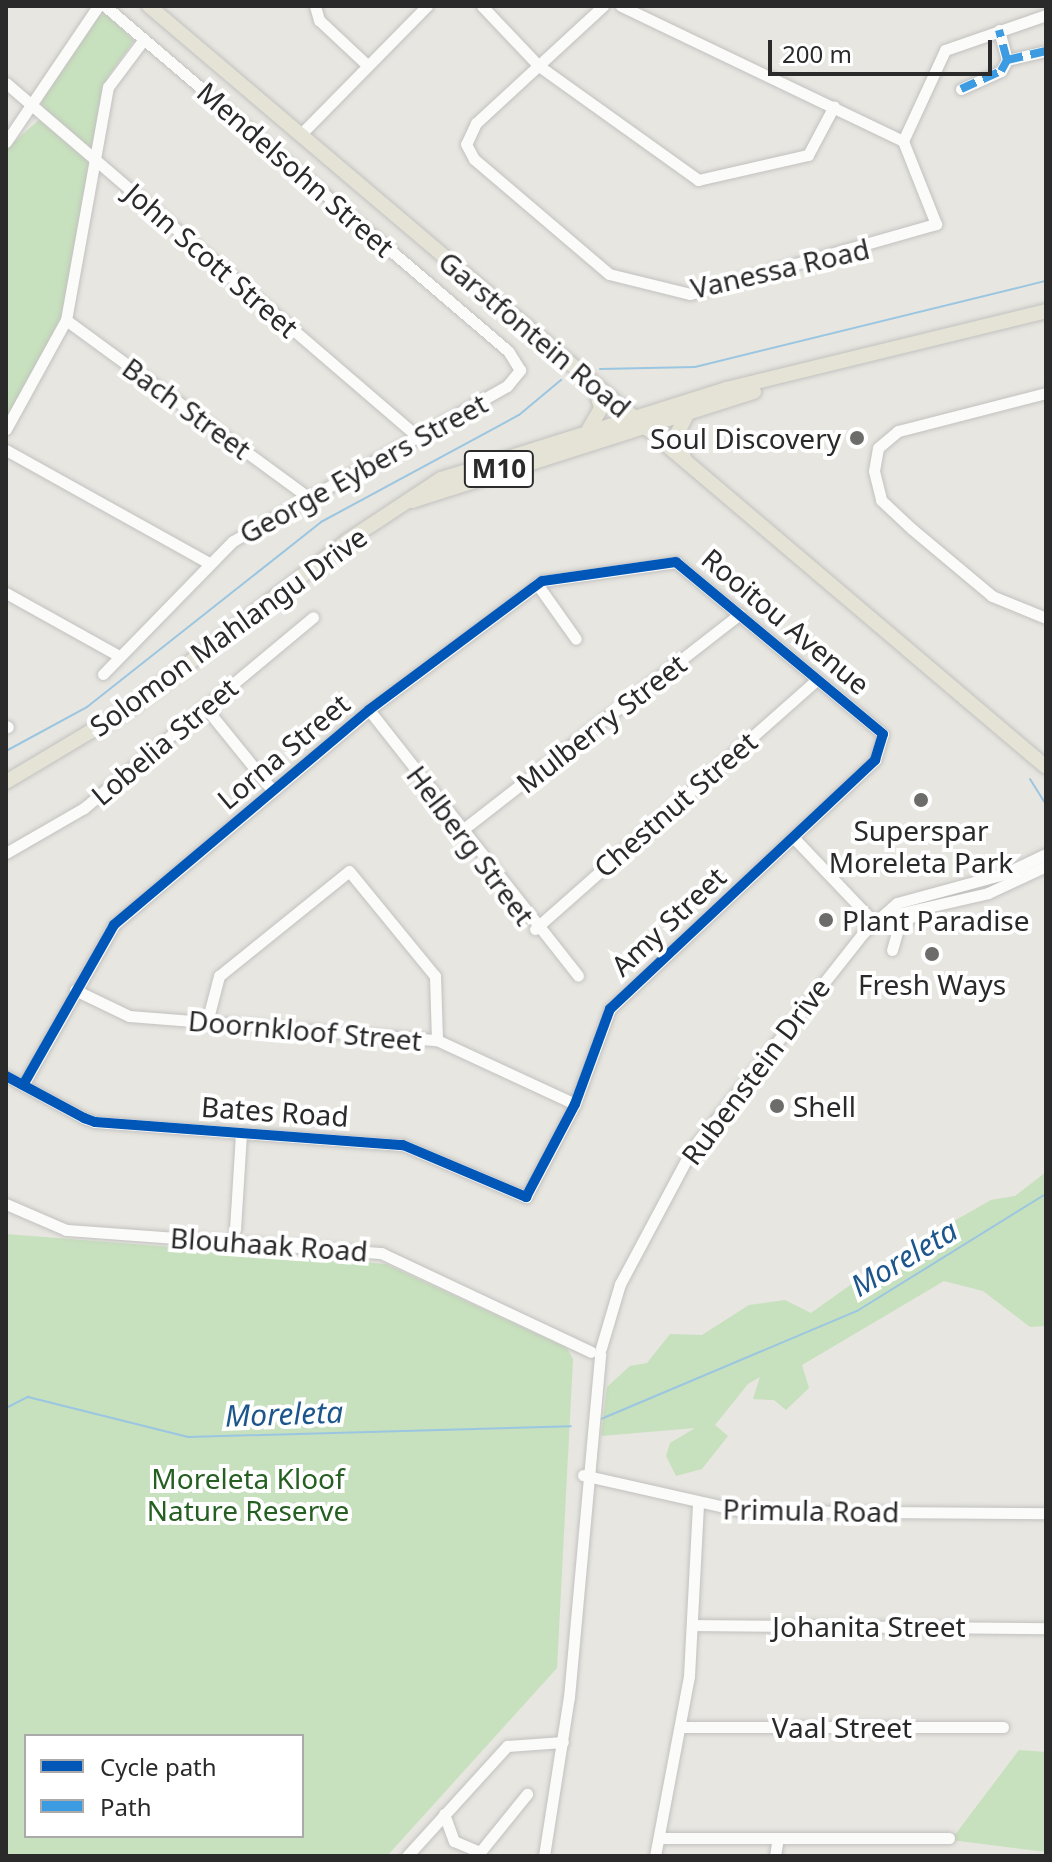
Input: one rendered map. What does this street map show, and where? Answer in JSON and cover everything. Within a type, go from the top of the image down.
[{"type":"main road","name":"Garstfontein Road","points":[[149,6],[1046,767]]},
{"type":"main road","name":"Solomon Mahlangu Drive","points":[[408,502],[638,421],[960,327],[1046,311]]},
{"type":"main road","name":"Solomon Mahlangu Drive","points":[[6,782],[133,706],[441,479],[589,430],[689,411],[805,373]]},
{"type":"main road","points":[[589,430],[601,408],[593,382]]},
{"type":"main road","points":[[687,464],[676,436],[689,411]]},
{"type":"main road","name":"Garstfontein Road","points":[[993,725],[1046,776]]},
{"type":"street","points":[[6,142],[33,108],[61,52],[98,6]]},
{"type":"street","name":"Mendelsohn Street","points":[[105,6],[520,366]]},
{"type":"street","points":[[315,6],[319,20],[366,64]]},
{"type":"street","points":[[302,133],[366,64],[427,6]]},
{"type":"street","points":[[482,6],[539,66],[706,182],[808,155],[834,106]]},
{"type":"street","points":[[539,66],[603,6]]},
{"type":"street","points":[[621,6],[903,141],[939,57],[1042,12]]},
{"type":"street","points":[[961,89],[1001,71],[1007,60],[999,30]]},
{"type":"street","points":[[6,429],[66,320],[98,162],[109,83],[144,39]]},
{"type":"street","points":[[1007,60],[1046,51]]},
{"type":"street","name":"Vanessa Road","points":[[539,66],[476,123],[466,144],[474,159],[609,274],[690,294],[918,233],[936,224],[935,209],[903,141]]},
{"type":"street","name":"John Scott Street","points":[[6,83],[418,437]]},
{"type":"street","name":"Bach Street","points":[[66,320],[308,497]]},
{"type":"street","name":"George Eybers Street","points":[[103,674],[209,563],[308,497],[507,386],[520,366]]},
{"type":"street","points":[[1046,393],[891,435],[875,455],[877,494],[992,596],[1046,618]]},
{"type":"street","points":[[6,450],[209,563]]},
{"type":"street","name":"Lorna Street","points":[[23,1085],[114,925],[369,710],[537,584],[659,563]]},
{"type":"street","name":"Rooitou Avenue","points":[[659,563],[680,564],[816,680],[879,729]]},
{"type":"street","points":[[537,584],[576,639]]},
{"type":"street","points":[[6,593],[119,656]]},
{"type":"street","name":"Mulberry Street","points":[[461,831],[740,614]]},
{"type":"street","name":"Lobelia Street","points":[[6,853],[84,808],[313,617]]},
{"type":"street","name":"Chestnut Street","points":[[535,929],[816,680]]},
{"type":"street","points":[[205,707],[273,791]]},
{"type":"street","name":"Helberg Street","points":[[369,710],[535,929],[578,976]]},
{"type":"street","name":"Amy Street","points":[[536,1186],[575,1104],[610,1009],[882,752],[879,729]]},
{"type":"street","points":[[795,835],[877,920],[988,893],[1046,866]]},
{"type":"street","name":"Rubenstein Drive","points":[[544,1856],[563,1742],[576,1617],[583,1475],[596,1350],[635,1253],[703,1133],[877,920],[897,903],[1004,874],[1046,854]]},
{"type":"street","points":[[207,1022],[212,983],[334,880],[353,873],[435,976],[437,1040]]},
{"type":"street","points":[[892,950],[901,923],[927,907]]},
{"type":"street","name":"Doornkloof Street","points":[[75,990],[129,1016],[437,1040],[575,1104]]},
{"type":"street","name":"Bates Road","points":[[6,1076],[95,1122],[403,1145],[520,1197],[536,1186]]},
{"type":"street","points":[[235,1229],[241,1133]]},
{"type":"street","name":"Blouhaak Road","points":[[6,1204],[66,1230],[381,1253],[596,1350]]},
{"type":"street","name":"Primula Road","points":[[583,1475],[698,1505],[1046,1513]]},
{"type":"street","points":[[655,1856],[681,1727],[692,1625],[698,1505]]},
{"type":"street","name":"Johanita Street","points":[[692,1625],[1046,1628]]},
{"type":"street","name":"Vaal Street","points":[[681,1727],[1003,1727]]},
{"type":"street","points":[[410,1855],[507,1746],[563,1742]]},
{"type":"street","points":[[444,1814],[454,1841],[480,1852],[527,1794]]},
{"type":"street","points":[[659,1838],[949,1838]]},
{"type":"street","points":[[775,1856],[778,1838]]},
{"type":"green space","points":[[107,14],[134,41],[107,78],[93,146],[87,147],[44,111],[41,99],[96,15]]},
{"type":"green space","points":[[39,120],[90,162],[66,309],[6,419],[6,149]]},
{"type":"green space","points":[[1046,1172],[1046,1326],[1030,1327],[983,1291],[944,1281],[802,1365],[809,1388],[786,1410],[774,1400],[753,1399],[760,1377],[748,1384],[715,1425],[728,1436],[702,1469],[676,1476],[666,1456],[670,1443],[695,1428],[601,1436],[607,1387],[630,1366],[647,1363],[670,1334],[702,1335],[749,1305],[785,1300],[811,1313],[884,1261],[991,1200],[1015,1196]]},
{"type":"green space","name":"Moreleta Kloof Nature Reserve","points":[[6,1234],[386,1264],[567,1348],[573,1359],[557,1668],[387,1856],[6,1856]]},
{"type":"green space","points":[[1019,1750],[1046,1752],[1046,1852],[951,1840]]},
{"type":"waterway","points":[[600,369],[695,367],[1046,281]]},
{"type":"waterway","points":[[6,751],[87,707],[321,522],[519,415],[561,380]]},
{"type":"waterway","points":[[1030,779],[1046,805]]},
{"type":"waterway","name":"Moreleta","points":[[601,1419],[857,1311],[1046,1194]]},
{"type":"waterway","name":"Moreleta","points":[[6,1408],[28,1397],[188,1437],[571,1426]]},
{"type":"marked path","points":[[961,89],[1001,71],[1007,60],[999,30]]},
{"type":"marked path","points":[[1007,60],[1046,51]]},
{"type":"cycle path","points":[[6,1076],[84,1118],[95,1122],[403,1145],[526,1197],[575,1104],[610,1009],[875,760],[883,734],[676,562],[542,581],[369,710],[114,925],[23,1085]]},
{"type":"place","name":"Soul Discovery","points":[[857,438]]},
{"type":"place","name":"Superspar Moreleta Park","points":[[921,800]]},
{"type":"place","name":"Plant Paradise","points":[[826,920]]},
{"type":"place","name":"Fresh Ways","points":[[932,954]]},
{"type":"place","name":"Shell","points":[[777,1106]]}]
